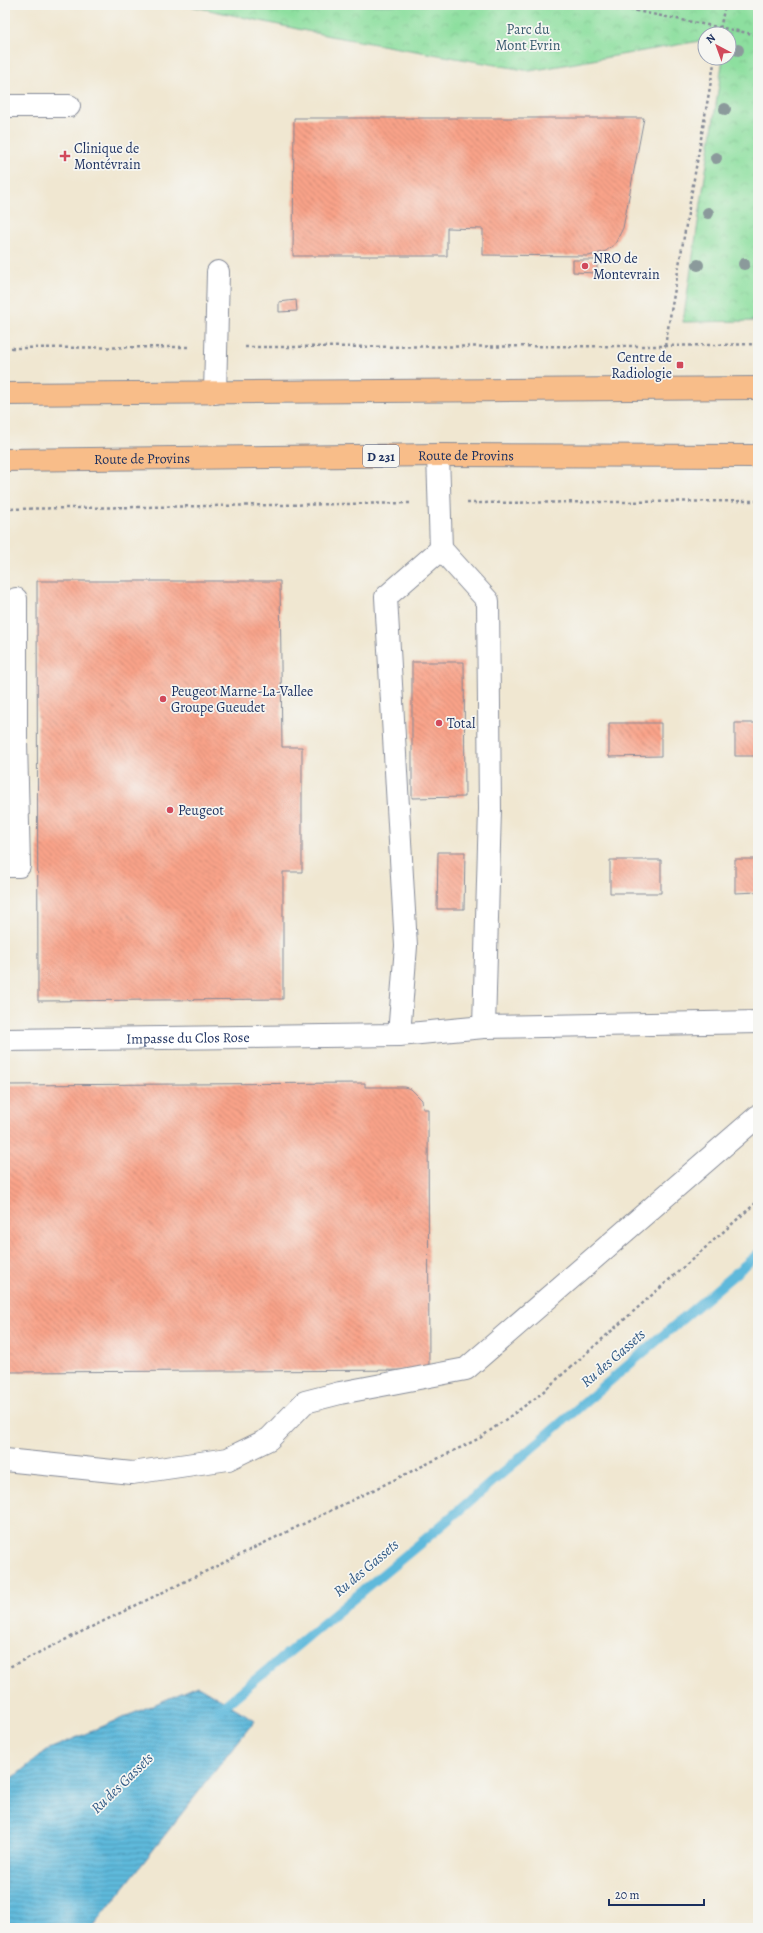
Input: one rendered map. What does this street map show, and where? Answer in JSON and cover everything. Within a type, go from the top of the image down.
[{"type":"main road","points":[[5,394],[758,388]]},
{"type":"main road","name":"Route de Provins","points":[[5,460],[438,455],[758,456]]},
{"type":"street","points":[[5,106],[69,106]]},
{"type":"street","points":[[215,393],[218,272]]},
{"type":"street","points":[[438,455],[438,503],[441,549],[488,601],[490,809],[484,1027]]},
{"type":"street","points":[[399,1035],[406,946],[386,597],[441,549]]},
{"type":"street","points":[[5,866],[19,866],[11,742],[16,599]]},
{"type":"street","name":"Impasse du Clos Rose","points":[[5,1040],[399,1035],[484,1027],[758,1022]]},
{"type":"street","points":[[5,1460],[132,1473],[228,1459],[269,1439],[306,1402],[340,1392],[466,1369],[758,1116]]},
{"type":"path","points":[[606,5],[706,26]]},
{"type":"path","points":[[721,26],[725,5]]},
{"type":"path","points":[[737,32],[758,35]]},
{"type":"path","points":[[664,346],[714,66]]},
{"type":"path","points":[[5,348],[664,346],[758,344]]},
{"type":"path","points":[[5,509],[438,503],[758,501]]},
{"type":"path","points":[[5,1669],[480,1438],[537,1397],[758,1202]]},
{"type":"green space","name":"Parc du Mont Evrin","points":[[186,5],[758,5],[758,321],[683,322],[722,66],[737,66],[737,26],[697,26],[697,41],[530,71],[330,36]]},
{"type":"water","points":[[198,1686],[255,1720],[92,1928],[5,1928],[5,1784],[47,1750]]},
{"type":"building","points":[[294,118],[644,118],[623,228],[615,244],[606,251],[589,256],[483,255],[483,229],[447,228],[447,256],[293,256]]},
{"type":"building","name":"NRO de Montevrain","points":[[573,260],[597,260],[597,273],[573,272]]},
{"type":"building","points":[[296,300],[297,311],[279,312],[279,302]]},
{"type":"building","name":"Peugeot","points":[[37,581],[280,581],[282,747],[302,747],[302,872],[283,872],[283,999],[38,1001]]},
{"type":"building","points":[[412,662],[464,662],[465,797],[412,798]]},
{"type":"building","points":[[609,723],[661,723],[661,756],[609,757]]},
{"type":"building","points":[[735,723],[758,723],[758,756],[735,756]]},
{"type":"building","points":[[438,852],[465,852],[464,909],[437,909]]},
{"type":"building","points":[[735,859],[758,859],[758,892],[735,893]]},
{"type":"building","points":[[610,860],[661,860],[661,893],[610,893]]},
{"type":"building","points":[[365,1083],[365,1087],[404,1087],[411,1089],[422,1100],[423,1109],[428,1109],[429,1370],[5,1372],[5,1085]]},
{"type":"waterway","name":"Ru des Gassets","points":[[218,1711],[429,1536],[758,1254]]},
{"type":"place","name":"Clinique de Montévrain","points":[[65,156]]},
{"type":"place","name":"NRO de Montevrain","points":[[585,266]]},
{"type":"place","name":"Centre de Radiologie","points":[[680,365]]},
{"type":"place","name":"Peugeot Marne-La-Vallee Groupe Gueudet","points":[[163,699]]},
{"type":"place","name":"Total","points":[[439,723]]},
{"type":"place","name":"Peugeot","points":[[170,810]]}]
